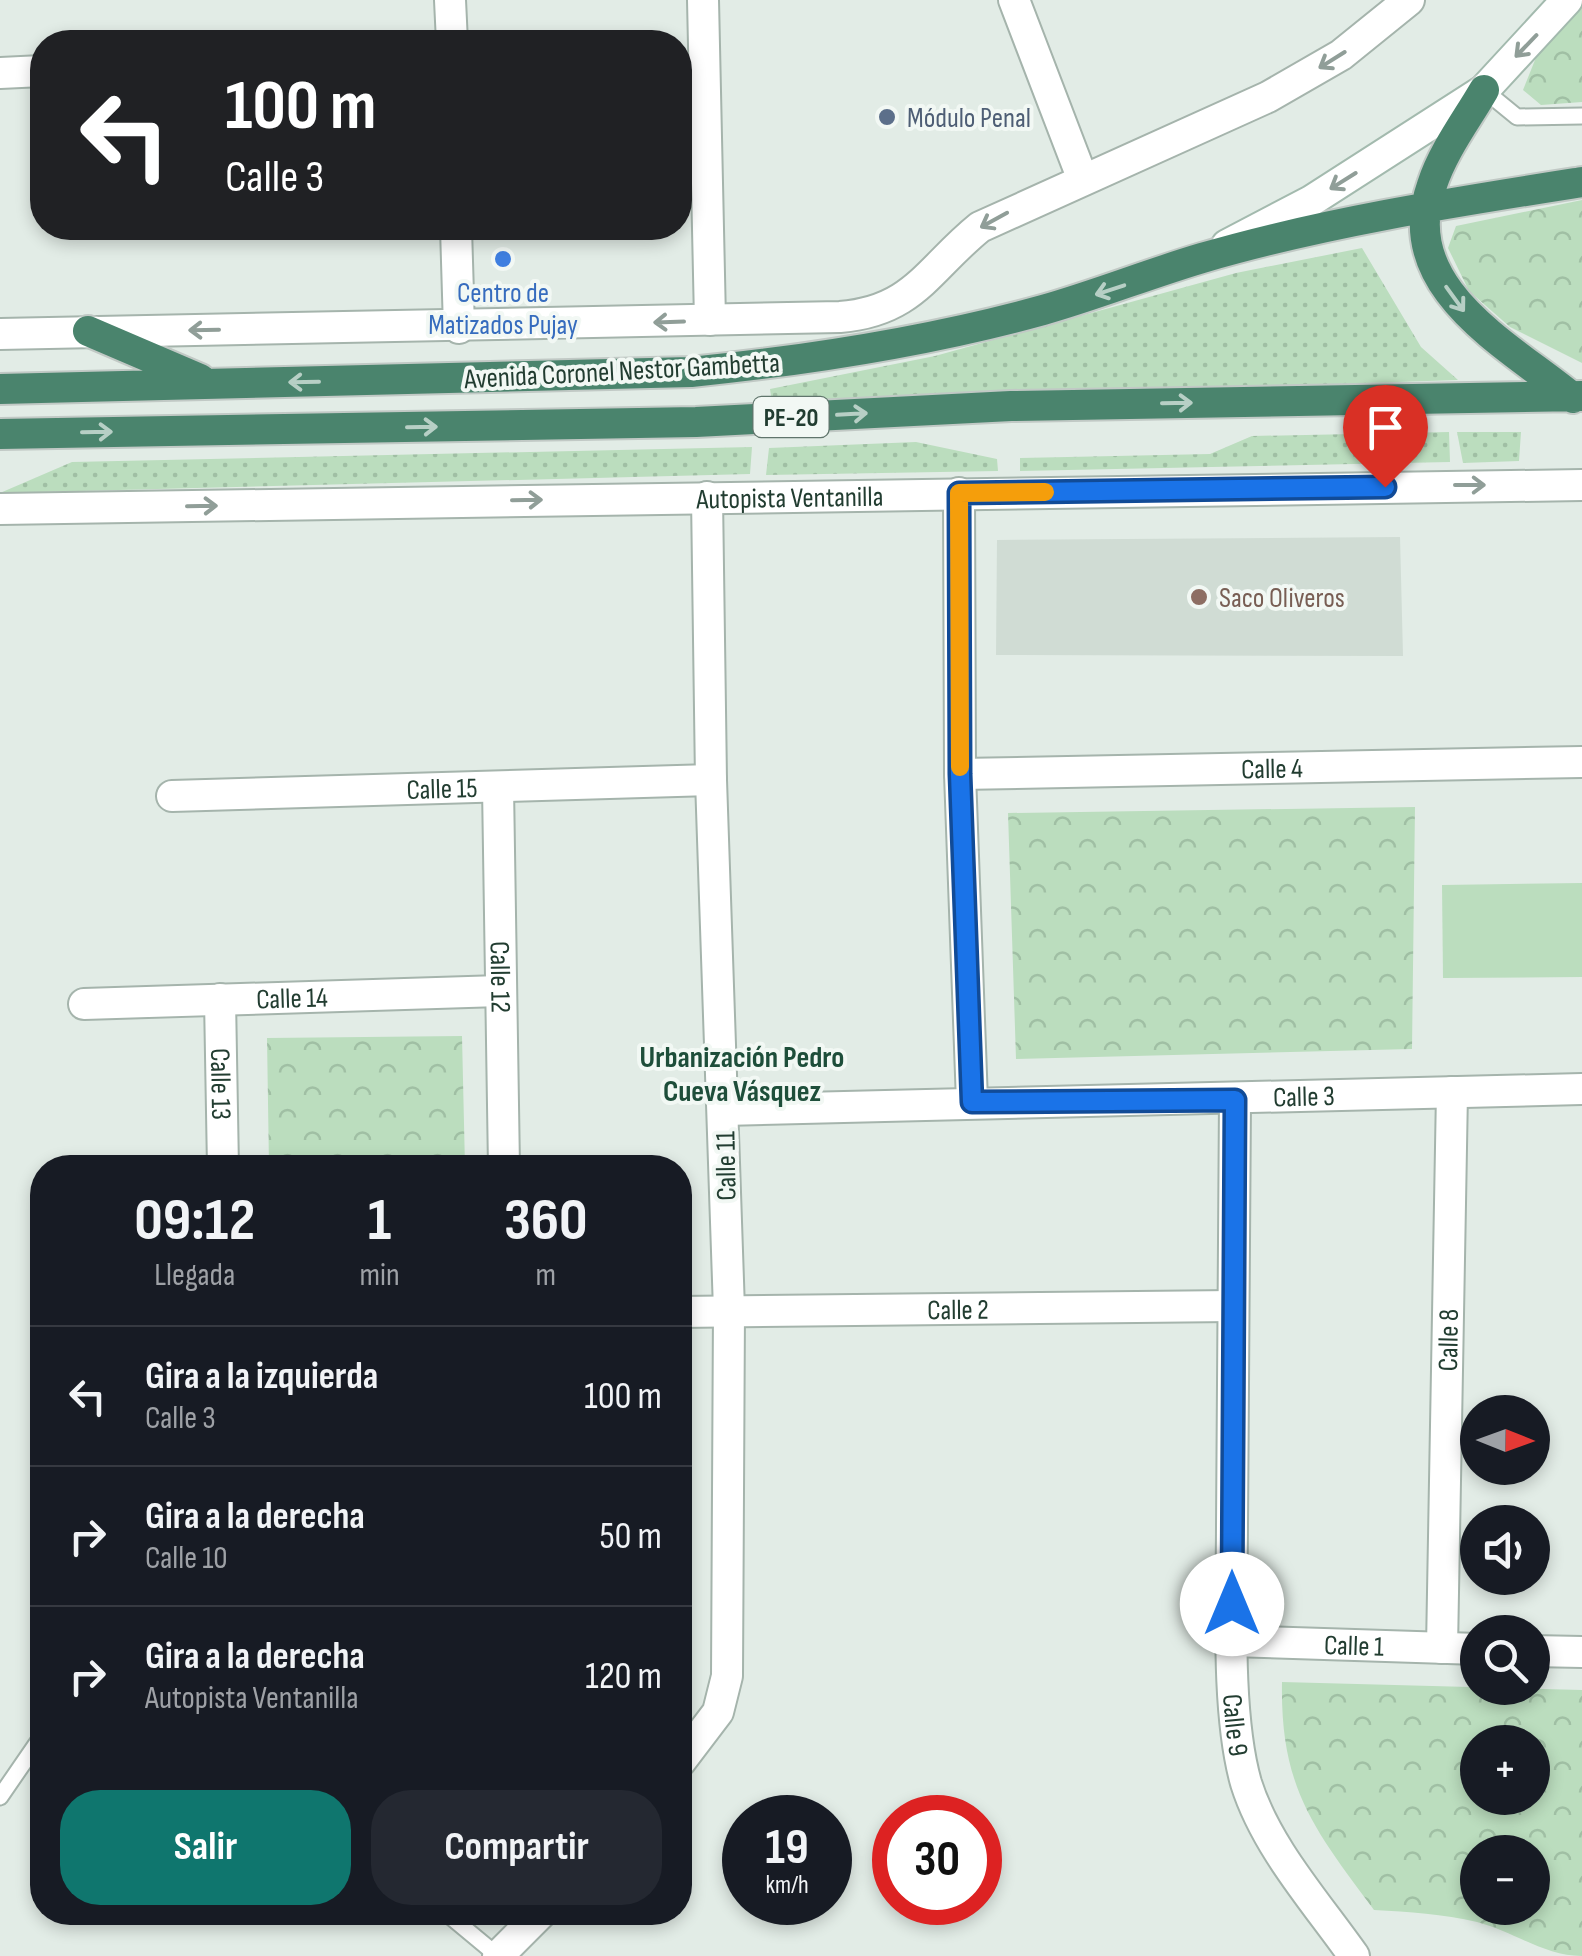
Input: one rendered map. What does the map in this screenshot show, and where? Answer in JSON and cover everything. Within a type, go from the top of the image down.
[{"type":"highway","points":[[1484,90],[1445,155],[1425,209],[1436,268],[1455,301],[1479,328],[1578,399]]},
{"type":"highway","name":"Avenida Coronel Nestor Gambetta","points":[[0,389],[691,372],[778,364],[975,328],[1113,289],[1202,258],[1425,209],[1582,182]]},
{"type":"highway","points":[[88,332],[212,384]]},
{"type":"highway","name":"Avenida Coronel Nestor Gambetta","points":[[0,434],[696,422],[1025,406],[1578,399]]},
{"type":"street","points":[[450,0],[451,30]]},
{"type":"street","points":[[703,0],[710,320]]},
{"type":"street","points":[[1014,0],[1083,180]]},
{"type":"street","points":[[0,334],[459,328],[878,312],[916,291],[954,248],[980,227],[1268,97],[1341,55],[1409,0]]},
{"type":"street","points":[[1202,258],[1311,201],[1484,90],[1566,0]]},
{"type":"street","points":[[0,72],[30,72]]},
{"type":"street","points":[[456,240],[459,328]]},
{"type":"street","name":"Autopista Ventanilla","points":[[0,510],[1582,485]]},
{"type":"street","points":[[959,493],[960,774],[972,1102]]},
{"type":"street","name":"Calle 11","points":[[692,1746],[718,1712],[727,1676],[728,1310],[710,780],[707,497]]},
{"type":"street","name":"Calle 4","points":[[960,774],[1582,762]]},
{"type":"street","name":"Calle 15","points":[[172,796],[710,780]]},
{"type":"street","name":"Calle 12","points":[[498,787],[504,1155]]},
{"type":"street","name":"Calle 14","points":[[84,1004],[500,992]]},
{"type":"street","name":"Calle 13","points":[[220,1000],[223,1155]]},
{"type":"street","name":"Calle 3","points":[[724,1110],[1582,1089]]},
{"type":"street","name":"Calle 8","points":[[1442,1648],[1452,1092]]},
{"type":"street","name":"Calle 9","points":[[1235,1100],[1232,1642],[1246,1782],[1280,1851],[1354,1956]]},
{"type":"street","name":"Calle 2","points":[[692,1312],[1233,1306]]},
{"type":"street","name":"Calle 1","points":[[1232,1642],[1460,1648]]},
{"type":"street","points":[[1550,1651],[1582,1652]]},
{"type":"street","points":[[498,1956],[529,1925]]},
{"type":"lane","points":[[1484,90],[1518,117],[1582,116]]},
{"type":"lane","points":[[0,1796],[30,1753]]},
{"type":"lane","points":[[461,1925],[498,1956]]},
{"type":"shaded area","name":"Saco Oliveros","points":[[1400,537],[1403,656],[996,655],[997,540]]},
{"type":"green space","points":[[1582,0],[1582,102],[1541,105],[1523,90],[1537,55]]},
{"type":"green space","points":[[1582,200],[1582,363],[1510,327],[1469,291],[1448,248],[1456,226]]},
{"type":"green space","points":[[1362,248],[1421,347],[1458,380],[772,403],[770,389],[935,356],[1236,273]]},
{"type":"green space","points":[[1449,432],[1450,462],[1020,471],[1020,458],[1210,454],[1252,436]]},
{"type":"green space","points":[[1457,432],[1521,432],[1519,461],[1463,463]]},
{"type":"green space","points":[[916,442],[997,459],[998,471],[766,475],[769,448]]},
{"type":"green space","points":[[752,447],[750,474],[0,493],[72,462]]},
{"type":"green space","points":[[1415,807],[1412,1049],[1016,1059],[1008,813]]},
{"type":"green space","points":[[1582,883],[1582,977],[1443,978],[1442,885]]},
{"type":"green space","points":[[462,1036],[465,1155],[269,1155],[267,1038]]},
{"type":"green space","points":[[1282,1682],[1460,1687],[1460,1705],[1550,1705],[1550,1689],[1582,1690],[1582,1956],[1542,1948],[1488,1925],[1550,1925],[1550,1835],[1460,1835],[1460,1919],[1374,1910],[1318,1830],[1294,1779],[1287,1751]]},
{"type":"slow traffic","points":[[960,767],[959,493],[1045,492]]},
{"type":"place","name":"Módulo Penal","points":[[887,117]]},
{"type":"place","name":"Centro de Matizados Pujay","points":[[503,259]]},
{"type":"place","name":"Saco Oliveros","points":[[1199,597]]},
{"type":"district","name":"Urbanización Pedro Cueva Vásquez","points":[[742,1074]]},
{"type":"route","points":[[1232,1604],[1235,1100],[972,1102],[960,774],[959,493],[1385,487]]}]
